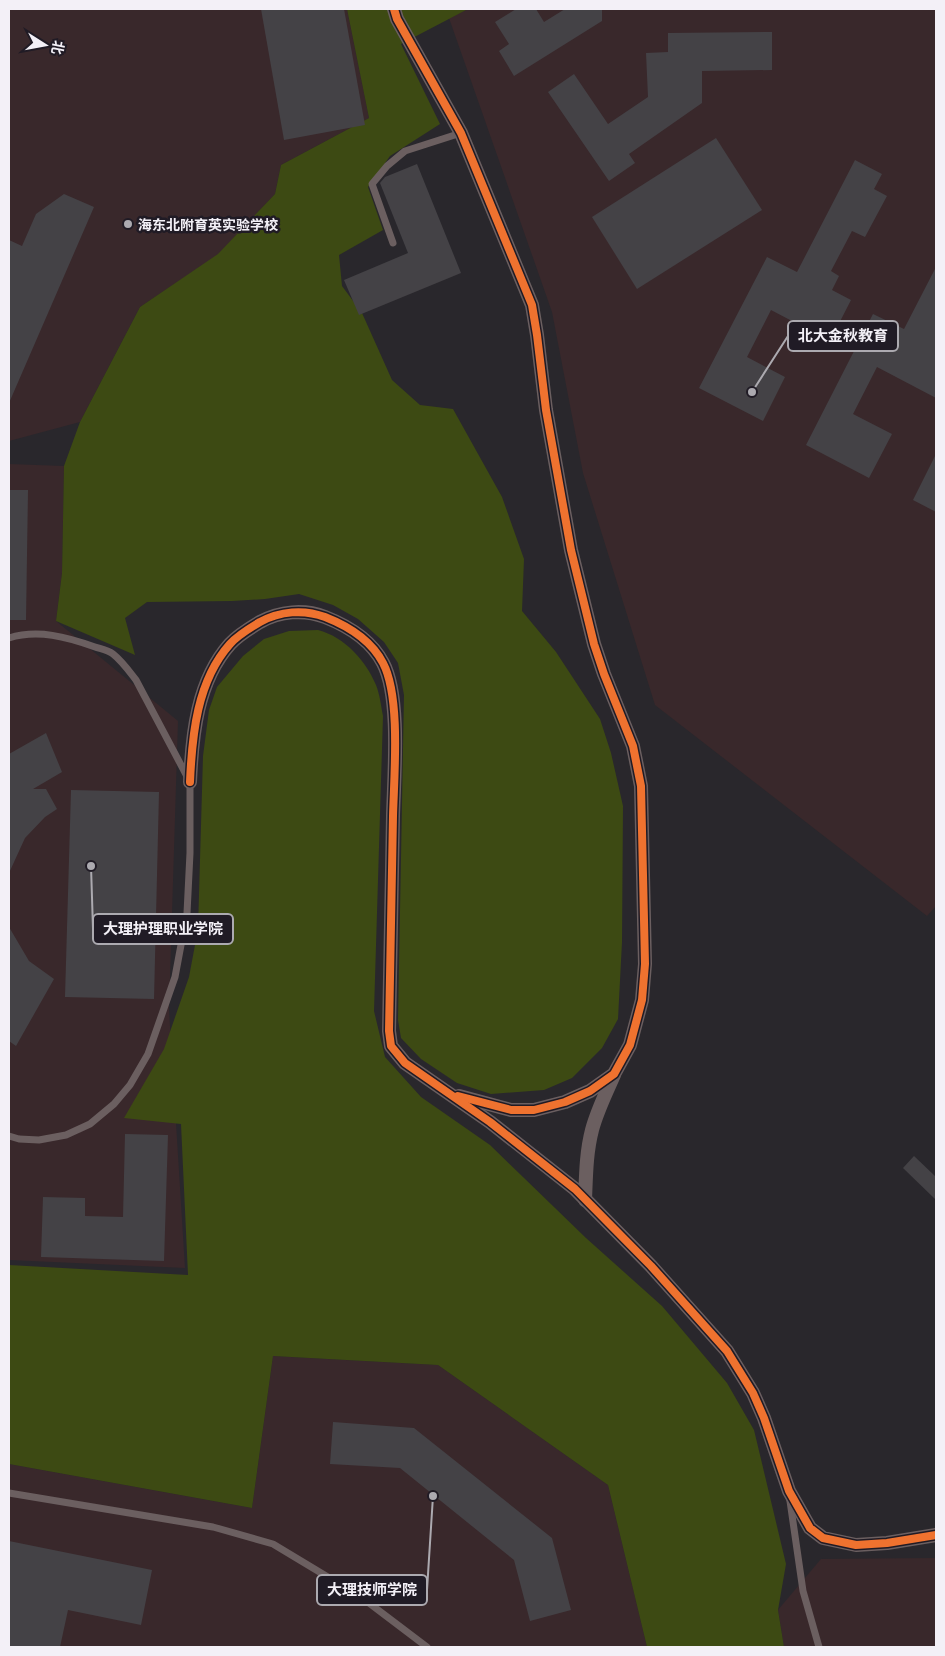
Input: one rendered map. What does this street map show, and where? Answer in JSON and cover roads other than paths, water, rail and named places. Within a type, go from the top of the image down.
[{"type":"street","points":[[394,9],[461,133],[532,305],[546,410],[571,550],[594,644],[633,746],[641,786],[645,964],[642,1000],[630,1045],[600,1105],[592,1131],[586,1164],[585,1200]]},
{"type":"street","points":[[190,782],[192,734],[212,670],[230,643],[249,628],[276,614],[291,612],[316,613],[345,624],[371,646],[383,663],[391,686],[394,707],[389,1031],[391,1046],[405,1063],[490,1122],[574,1189],[650,1266],[727,1351],[753,1393],[764,1418],[789,1491],[810,1528],[823,1538],[856,1545],[887,1543],[936,1535]]},
{"type":"street","points":[[447,1093],[511,1110],[534,1110],[565,1102],[590,1091],[614,1074]]},
{"type":"lane","points":[[394,243],[372,184],[387,166],[405,151],[461,133]]},
{"type":"lane","points":[[9,638],[23,633],[46,634],[72,639],[112,653],[125,665],[136,680],[190,782],[190,853],[186,914],[176,977],[148,1054],[130,1084],[114,1104],[90,1124],[66,1134],[39,1140],[19,1139],[9,1136]]},
{"type":"lane","points":[[789,1491],[803,1591],[819,1647]]},
{"type":"lane","points":[[9,1493],[213,1527],[273,1544],[361,1597],[427,1647]]},
{"type":"place","name":"海东北附育英实验学校","points":[[128,224]]},
{"type":"place","name":"北大金秋教育","points":[[752,392]]},
{"type":"place","name":"大理护理职业学院","points":[[91,866]]},
{"type":"place","name":"大理技师学院","points":[[433,1496]]}]
